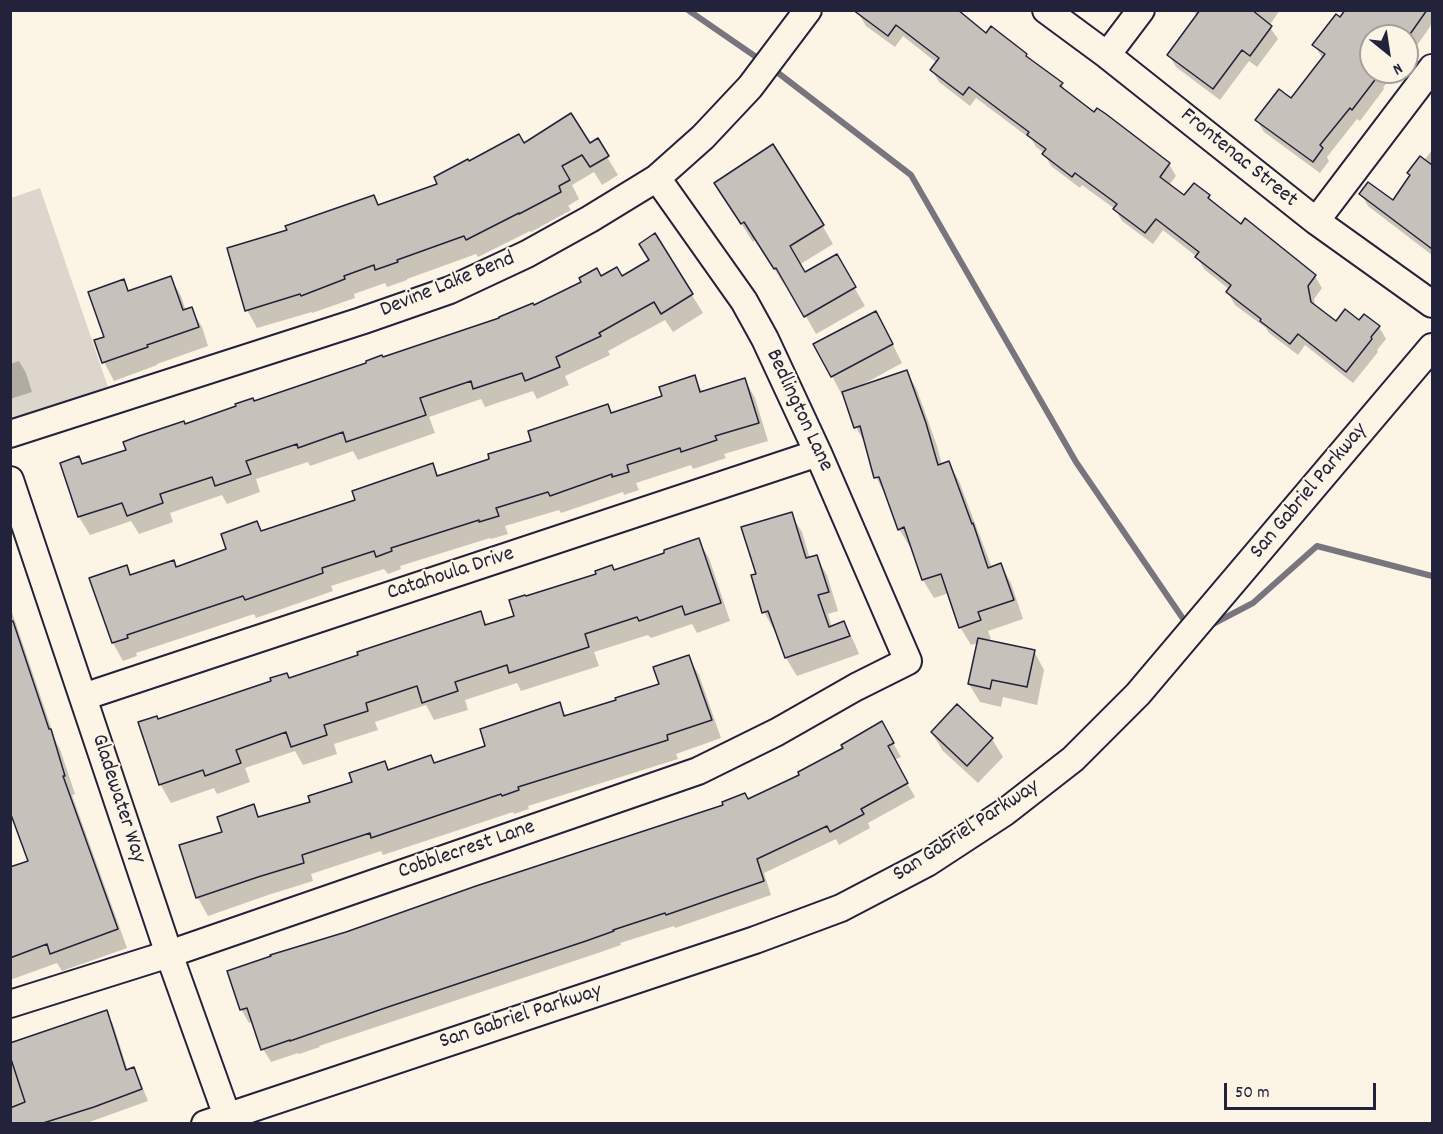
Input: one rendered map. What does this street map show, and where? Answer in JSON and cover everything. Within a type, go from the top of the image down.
[{"type":"street","name":"Frontenac Street","points":[[1046,10],[1107,55],[1316,221],[1432,304]]},
{"type":"street","points":[[1107,55],[1141,10]]},
{"type":"street","name":"Devine Lake Bend","points":[[10,434],[450,290],[527,254],[657,178],[703,137],[750,87],[802,19]]},
{"type":"street","points":[[1316,221],[1432,68]]},
{"type":"street","name":"Bedlington Lane","points":[[657,178],[744,301],[765,339],[818,453],[908,661]]},
{"type":"street","name":"San Gabriel Parkway","points":[[216,1120],[755,940],[841,908],[927,863],[1005,812],[1072,759],[1138,694],[1432,347]]},
{"type":"street","name":"Catahoula Drive","points":[[83,697],[818,453]]},
{"type":"street","name":"Gladewater Way","points":[[10,480],[169,954],[216,1120]]},
{"type":"street","name":"Cobblecrest Lane","points":[[10,1004],[169,954],[698,771],[777,732],[856,687],[908,661]]},
{"type":"shaded area","points":[[40,188],[109,390],[11,423],[11,198]]},
{"type":"building","points":[[853,10],[958,10],[986,33],[991,26],[1063,83],[1060,86],[1094,112],[1097,108],[1106,114],[1170,163],[1160,177],[1184,195],[1194,183],[1210,195],[1208,198],[1241,224],[1245,218],[1316,275],[1308,286],[1311,302],[1336,321],[1345,309],[1359,320],[1364,314],[1380,326],[1371,337],[1372,339],[1346,372],[1298,334],[1290,344],[1226,292],[1231,285],[1195,257],[1199,252],[1156,219],[1145,233],[1113,209],[1117,204],[1075,173],[1072,177],[1042,154],[1046,149],[1027,135],[1029,132],[969,87],[963,95],[930,70],[939,58],[896,25],[888,36]]},
{"type":"building","points":[[1200,10],[1252,10],[1272,26],[1250,56],[1242,50],[1213,89],[1167,55]]},
{"type":"building","points":[[1345,10],[1427,10],[1417,24],[1359,24],[1359,84],[1372,84],[1320,145],[1323,148],[1313,162],[1255,120],[1279,89],[1291,98],[1325,54],[1312,45],[1336,14],[1340,17]]},
{"type":"building","points":[[571,113],[590,143],[598,138],[609,156],[590,167],[582,155],[562,166],[570,180],[559,186],[561,192],[466,240],[464,236],[375,270],[374,265],[344,276],[345,279],[301,296],[300,294],[245,311],[227,248],[287,230],[285,226],[374,195],[378,205],[437,184],[434,177],[519,134],[524,143]]},
{"type":"building","points":[[773,144],[824,225],[790,246],[805,272],[837,254],[856,287],[804,317],[776,268],[774,269],[744,222],[741,224],[714,183]]},
{"type":"building","points":[[1420,156],[1432,165],[1432,249],[1359,194],[1368,182],[1393,200],[1410,175],[1407,173]]},
{"type":"building","points":[[655,233],[693,294],[661,314],[654,302],[599,333],[601,336],[556,357],[560,367],[525,381],[522,373],[473,389],[471,381],[420,398],[426,415],[346,442],[343,432],[298,448],[297,444],[246,461],[251,474],[215,486],[212,477],[160,494],[163,503],[127,516],[122,503],[78,517],[60,463],[79,456],[82,464],[126,450],[123,442],[139,436],[184,421],[185,424],[236,406],[235,404],[253,398],[254,401],[366,363],[382,355],[383,357],[499,318],[533,303],[534,305],[581,282],[579,278],[597,268],[601,276],[617,267],[622,276],[649,260],[639,244]]},
{"type":"building","points":[[171,276],[183,310],[192,307],[199,327],[102,363],[94,340],[104,337],[88,292],[124,279],[128,291]]},
{"type":"building","points":[[876,311],[893,344],[831,377],[813,344]]},
{"type":"building","points":[[907,370],[938,465],[949,461],[988,568],[1001,563],[1014,600],[978,612],[981,620],[959,628],[941,574],[922,580],[904,527],[898,530],[879,477],[874,478],[860,426],[854,428],[842,392]]},
{"type":"building","points":[[695,375],[700,392],[745,378],[759,423],[715,436],[717,440],[681,452],[680,448],[627,465],[629,472],[612,477],[612,474],[550,496],[548,492],[496,508],[499,516],[479,522],[479,520],[391,548],[392,551],[376,557],[374,551],[322,568],[323,573],[245,600],[243,596],[127,635],[128,638],[112,643],[89,578],[127,565],[130,575],[174,560],[176,567],[226,549],[221,534],[257,521],[261,531],[355,500],[352,491],[433,463],[437,476],[489,459],[488,454],[531,441],[528,431],[608,404],[611,413],[662,396],[659,387]]},
{"type":"building","points":[[792,512],[806,558],[817,555],[829,592],[818,595],[829,627],[844,621],[850,636],[785,658],[768,611],[762,613],[751,575],[756,574],[741,527]]},
{"type":"building","points":[[699,538],[721,603],[685,615],[682,606],[639,621],[637,617],[585,634],[589,647],[509,673],[507,665],[455,682],[458,691],[422,703],[417,686],[366,703],[368,711],[324,725],[327,735],[291,747],[286,732],[236,750],[241,763],[205,776],[203,770],[159,785],[138,722],[157,716],[158,719],[271,681],[270,678],[287,673],[289,678],[358,655],[357,652],[481,611],[485,625],[514,616],[509,600],[596,574],[595,571],[612,565],[614,570]]},
{"type":"building","points":[[13,621],[49,729],[51,729],[65,776],[63,776],[118,929],[50,954],[47,944],[10,958],[10,867],[28,861],[10,812],[10,622]]},
{"type":"building","points":[[978,638],[1035,650],[1027,687],[992,680],[990,689],[968,684]]},
{"type":"building","points":[[689,655],[712,720],[667,735],[668,740],[518,787],[519,790],[502,796],[501,794],[371,838],[370,833],[302,855],[304,863],[196,898],[179,845],[222,832],[217,817],[254,804],[258,817],[310,802],[308,796],[352,782],[349,773],[385,761],[388,770],[431,755],[434,763],[485,746],[480,729],[560,702],[564,716],[616,700],[615,698],[659,684],[653,667]]},
{"type":"building","points":[[957,704],[993,738],[967,766],[931,732]]},
{"type":"building","points":[[882,721],[894,743],[888,746],[908,783],[861,809],[864,814],[830,832],[827,826],[757,859],[764,881],[261,1050],[247,1008],[240,1010],[227,971],[723,805],[722,802],[745,793],[748,799],[799,775],[798,772],[843,748],[841,745]]},
{"type":"building","points":[[107,1010],[126,1070],[134,1067],[142,1089],[40,1124],[10,1124],[10,1108],[25,1102],[10,1056],[10,1043]]},
{"type":"waterway","points":[[688,10],[762,61]]},
{"type":"waterway","points":[[773,69],[911,175],[1076,462],[1188,626]]},
{"type":"waterway","points":[[1209,626],[1253,603],[1317,546],[1432,576]]}]
